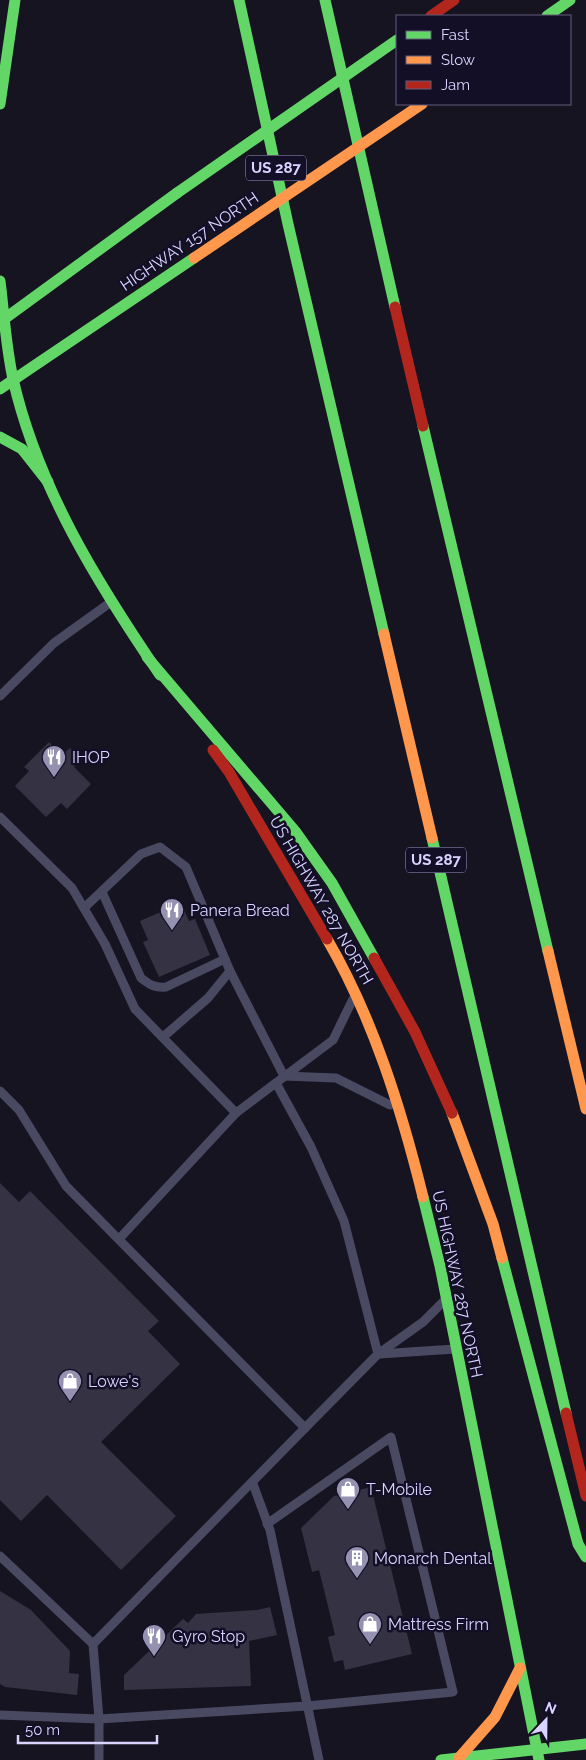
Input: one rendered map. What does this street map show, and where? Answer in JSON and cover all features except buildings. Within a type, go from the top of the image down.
[{"type":"main road","points":[[0,104],[15,0]]},
{"type":"main road","name":"US 287","points":[[239,0],[290,234],[586,1496]]},
{"type":"main road","points":[[325,0],[368,192],[586,1109]]},
{"type":"main road","points":[[432,15],[454,0]]},
{"type":"main road","points":[[548,15],[570,0]]},
{"type":"main road","points":[[2,321],[177,192],[396,41]]},
{"type":"main road","name":"HIGHWAY 157 NORTH","points":[[0,389],[421,105]]},
{"type":"main road","name":"US HIGHWAY 287 NORTH","points":[[0,281],[2,321],[13,379],[30,435],[63,516],[111,602],[229,772],[314,915],[356,992],[375,1036],[414,1161],[447,1298],[538,1755]]},
{"type":"main road","points":[[0,437],[9,440],[32,458],[48,482]]},
{"type":"main road","points":[[147,656],[296,831],[332,883],[415,1032],[456,1123],[493,1224],[578,1544],[586,1557]]},
{"type":"main road","points":[[459,1758],[484,1735],[499,1714],[520,1668]]},
{"type":"main road","points":[[441,1760],[538,1755],[586,1744]]},
{"type":"lane","points":[[0,696],[54,643],[111,602]]},
{"type":"lane","points":[[0,817],[72,888],[105,944],[135,1008],[236,1113]]},
{"type":"lane","points":[[84,908],[141,854],[160,847],[186,867],[230,971],[284,1076]]},
{"type":"lane","points":[[102,892],[141,978],[156,988],[166,987],[225,959]]},
{"type":"lane","points":[[163,1038],[208,998],[230,971]]},
{"type":"lane","points":[[118,1239],[236,1113],[333,1040],[356,992]]},
{"type":"lane","points":[[284,1076],[336,1078],[397,1108]]},
{"type":"lane","points":[[276,1083],[311,1147],[344,1221],[378,1354]]},
{"type":"lane","points":[[0,1092],[19,1110],[66,1186],[304,1428]]},
{"type":"lane","points":[[93,1644],[378,1354],[422,1322],[447,1298]]},
{"type":"lane","points":[[378,1354],[456,1348]]},
{"type":"lane","points":[[0,1715],[99,1719],[307,1706],[452,1692],[391,1437],[267,1524]]},
{"type":"lane","points":[[252,1484],[267,1524],[319,1760]]},
{"type":"lane","points":[[0,1556],[93,1644],[99,1719],[99,1760]]},
{"type":"traffic: fast","points":[[0,104],[15,0]]},
{"type":"traffic: fast","points":[[239,0],[288,224],[384,634]]},
{"type":"traffic: fast","points":[[325,0],[395,307]]},
{"type":"traffic: fast","points":[[548,15],[570,0]]},
{"type":"traffic: fast","points":[[177,193],[396,41]]},
{"type":"traffic: fast","points":[[0,322],[177,193]]},
{"type":"traffic: fast","points":[[0,389],[194,258]]},
{"type":"traffic: fast","points":[[0,281],[13,379],[24,419],[38,458],[54,497],[93,570],[114,606],[160,675]]},
{"type":"traffic: fast","points":[[423,426],[548,951]]},
{"type":"traffic: fast","points":[[0,437],[22,449],[48,482]]},
{"type":"traffic: fast","points":[[147,657],[295,831],[332,883],[374,958]]},
{"type":"traffic: fast","points":[[432,838],[566,1413]]},
{"type":"traffic: fast","points":[[423,1197],[440,1266],[539,1760]]},
{"type":"traffic: fast","points":[[502,1258],[578,1544],[586,1557]]},
{"type":"traffic: fast","points":[[441,1760],[586,1744]]},
{"type":"traffic: slow","points":[[194,258],[421,105]]},
{"type":"traffic: slow","points":[[384,634],[432,838]]},
{"type":"traffic: slow","points":[[327,939],[358,1000],[384,1064],[405,1130],[423,1197]]},
{"type":"traffic: slow","points":[[548,951],[586,1109]]},
{"type":"traffic: slow","points":[[452,1113],[493,1224],[502,1258]]},
{"type":"traffic: slow","points":[[459,1758],[495,1717],[520,1668]]},
{"type":"traffic: jam","points":[[432,15],[454,0]]},
{"type":"traffic: jam","points":[[395,307],[423,426]]},
{"type":"traffic: jam","points":[[213,750],[229,772],[327,939]]},
{"type":"traffic: jam","points":[[374,958],[415,1032],[452,1113]]},
{"type":"traffic: jam","points":[[566,1413],[586,1496]]},
{"type":"place","name":"IHOP","points":[[54,778]]},
{"type":"place","name":"Panera Bread","points":[[172,931]]},
{"type":"place","name":"Lowe's","points":[[70,1402]]},
{"type":"place","name":"T-Mobile","points":[[348,1510]]},
{"type":"place","name":"Monarch Dental","points":[[357,1579]]},
{"type":"place","name":"Mattress Firm","points":[[370,1645]]},
{"type":"place","name":"Gyro Stop","points":[[154,1657]]}]
